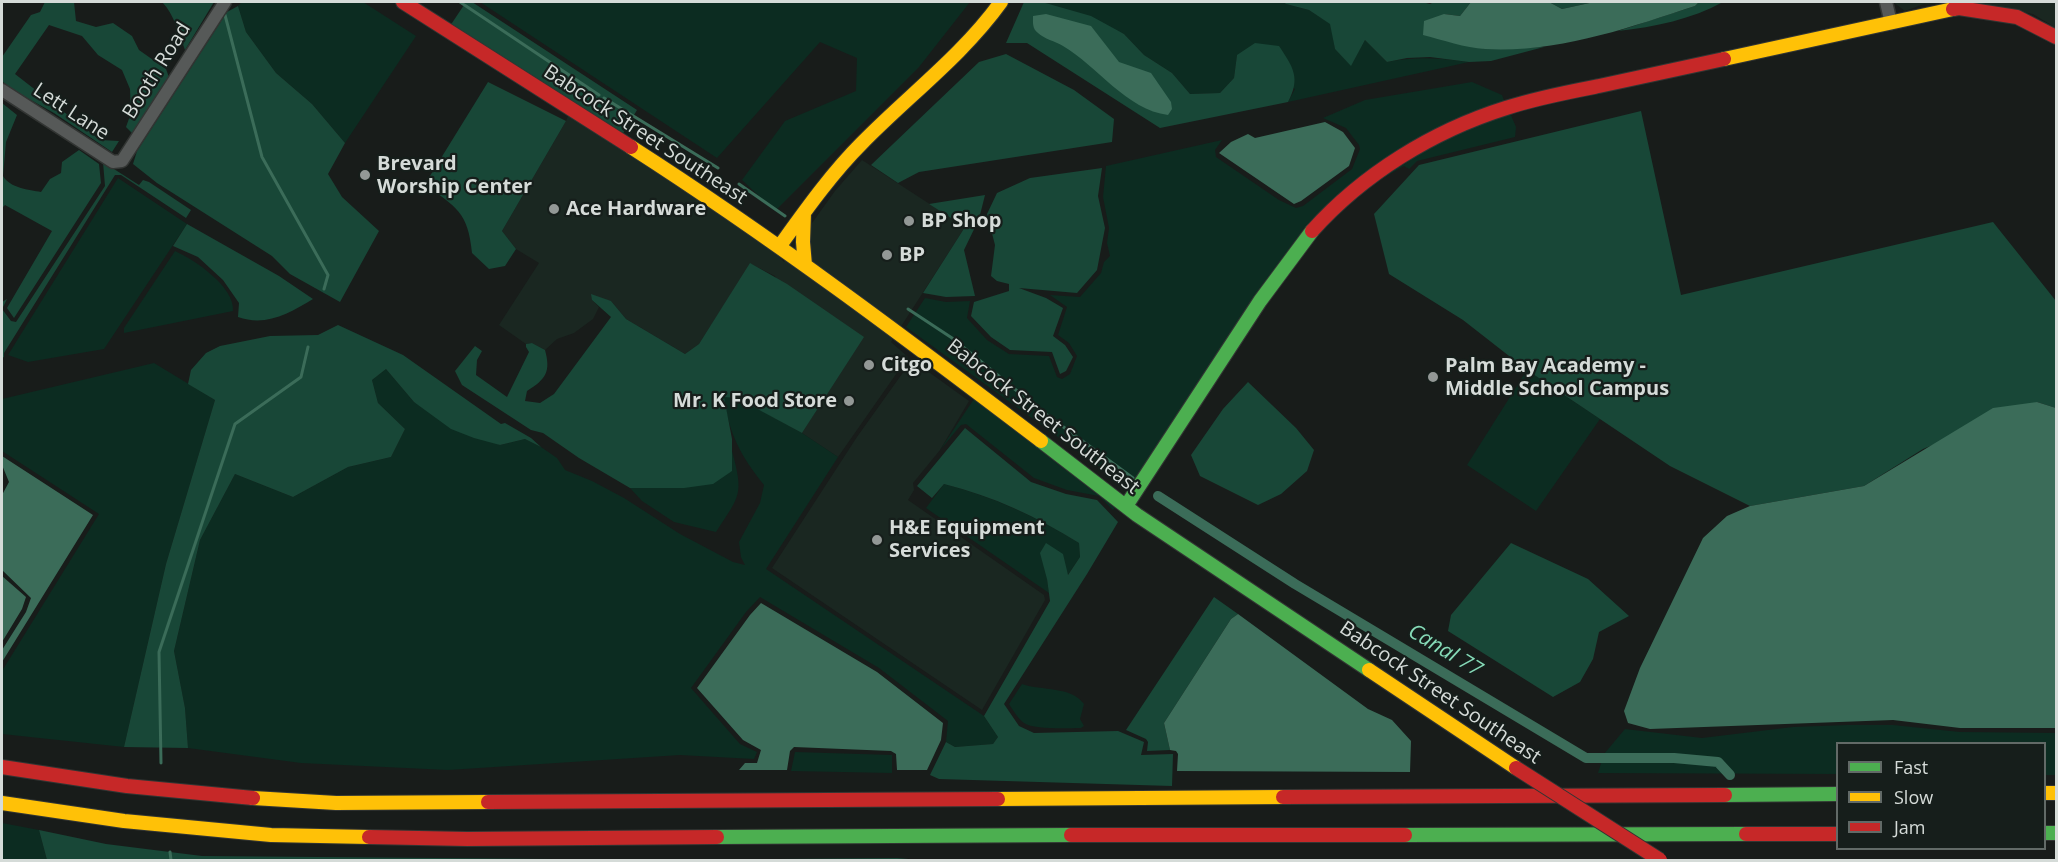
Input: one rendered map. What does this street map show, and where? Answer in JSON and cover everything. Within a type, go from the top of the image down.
[{"type":"main road","name":"Babcock Street Southeast","points":[[403,2],[692,186],[934,358],[1126,506],[1516,768],[1660,861]]},
{"type":"main road","points":[[779,248],[852,154],[965,48],[1001,2]]},
{"type":"main road","points":[[1126,506],[1263,296],[1294,254],[1333,209],[1359,186],[1392,162],[1437,136],[1499,110],[1565,93],[1959,8],[2017,17],[2056,37]]},
{"type":"main road","points":[[804,213],[805,266]]},
{"type":"main road","points":[[2,767],[85,782],[251,799],[336,803],[1836,794]]},
{"type":"main road","points":[[2,803],[124,821],[271,835],[467,839],[1836,834]]},
{"type":"street","name":"Booth Road","points":[[122,161],[225,2]]},
{"type":"street","points":[[1886,2],[1891,23]]},
{"type":"street","name":"Lett Lane","points":[[2,90],[113,162],[122,161]]},
{"type":"shaded area","points":[[45,2],[74,2],[76,21],[96,27],[113,23],[132,36],[139,50],[166,69],[170,80],[135,136],[126,127],[131,113],[130,89],[122,70],[98,55],[82,36],[49,25],[15,74],[100,140],[119,141],[112,152],[54,113],[11,89],[2,81],[2,57],[31,15],[40,12]]},
{"type":"shaded area","points":[[162,2],[214,2],[185,50],[173,18]]},
{"type":"shaded area","points":[[242,2],[363,2],[416,36],[345,143],[312,104],[276,73],[246,32],[238,6]]},
{"type":"shaded area","points":[[466,2],[472,2],[637,110],[622,135],[450,26]]},
{"type":"shaded area","points":[[480,2],[970,2],[919,67],[775,211],[742,180],[785,121],[856,91],[857,58],[820,42],[717,158]]},
{"type":"shaded area","points":[[1024,2],[1042,2],[1091,16],[1124,34],[1144,55],[1172,73],[1190,94],[1220,93],[1234,78],[1237,55],[1255,43],[1279,46],[1294,73],[1292,94],[1288,102],[1160,128],[1027,43],[1006,43]]},
{"type":"shaded area","points":[[1042,2],[1283,2],[1309,10],[1331,24],[1335,49],[1351,65],[1365,40],[1387,62],[1428,58],[1469,62],[1288,102],[1295,89],[1237,55],[1234,78],[1220,93],[1190,94],[1172,73],[1144,55],[1124,34]]},
{"type":"shaded area","points":[[1283,2],[1422,2],[1430,4],[1434,2],[1471,2],[1460,16],[1444,14],[1484,49],[1544,47],[1491,61],[1469,62],[1430,57],[1387,62],[1365,40],[1351,66],[1335,49],[1330,24],[1309,10]]},
{"type":"shaded area","points":[[1471,2],[1549,2],[1562,9],[1594,2],[1699,2],[1695,6],[1618,30],[1539,47],[1485,49],[1423,35],[1424,21],[1444,14],[1460,16]]},
{"type":"shaded area","points":[[1549,2],[1594,2],[1562,9]]},
{"type":"shaded area","points":[[1699,2],[1723,2],[1673,21],[1618,31],[1695,6]]},
{"type":"shaded area","points":[[1893,2],[1959,2],[1924,4],[1905,11]]},
{"type":"shaded area","points":[[1965,2],[2056,2],[2056,28],[2033,14]]},
{"type":"shaded area","points":[[238,6],[246,32],[276,73],[312,104],[345,143],[328,174],[342,197],[379,231],[340,302],[290,274],[272,256],[157,183],[133,164],[137,151],[227,12]]},
{"type":"shaded area","points":[[1046,14],[1091,26],[1119,62],[1151,73],[1171,102],[1172,109],[1168,115],[1139,105],[1076,55],[1060,44],[1040,35],[1034,27],[1033,16]]},
{"type":"shaded area","points":[[1006,54],[1074,90],[1114,119],[1112,142],[919,172],[898,183],[871,165],[979,62]]},
{"type":"shaded area","points":[[488,82],[566,121],[502,231],[516,249],[505,266],[489,269],[472,253],[467,228],[459,212],[425,184]]},
{"type":"shaded area","points":[[1472,82],[1502,95],[1505,103],[1355,182],[1130,489],[906,327],[925,298],[946,302],[970,301],[967,318],[987,340],[1009,354],[1049,356],[1057,377],[1062,379],[1070,374],[1077,356],[1069,343],[1058,335],[1067,307],[1050,295],[1080,297],[1101,273],[1104,262],[1110,256],[1107,243],[1109,228],[1103,197],[1106,166],[1222,140],[1215,150],[1216,157],[1279,200],[1296,208],[1303,206],[1352,169],[1360,149],[1346,128],[1323,118],[1365,100]]},
{"type":"shaded area","points":[[2,103],[17,115],[6,142],[3,176],[6,180],[20,188],[41,192],[50,179],[61,173],[62,162],[79,150],[99,164],[101,183],[14,318],[7,308],[52,231],[5,205],[2,208]]},
{"type":"shaded area","points":[[571,109],[776,253],[784,262],[835,191],[862,160],[965,227],[891,342],[908,357],[838,457],[802,433],[819,406],[775,276],[751,264],[699,344],[685,354],[626,319],[611,301],[592,300],[599,307],[593,319],[574,333],[557,339],[545,350],[532,343],[526,344],[499,325],[539,263],[516,249],[502,231]]},
{"type":"shaded area","points":[[1641,111],[1681,295],[1993,222],[2056,301],[2056,408],[2037,402],[1923,449],[1864,486],[1750,506],[1670,466],[1527,370],[1463,320],[1389,274],[1374,214],[1419,165]]},
{"type":"shaded area","points":[[1510,113],[1516,127],[1515,137],[1417,161],[1409,169],[1404,166],[1376,182],[1440,141]]},
{"type":"shaded area","points":[[1325,122],[1343,132],[1355,148],[1349,166],[1294,204],[1219,153],[1231,142],[1248,134],[1255,138]]},
{"type":"shaded area","points":[[103,162],[139,185],[143,180],[149,182],[191,210],[186,218],[121,175],[115,175],[2,358],[2,309],[11,321],[16,322],[105,186]]},
{"type":"shaded area","points":[[1102,168],[1098,196],[1105,228],[1097,270],[1077,293],[1019,288],[1046,298],[1063,308],[1053,336],[1065,345],[1073,357],[1066,371],[1060,374],[1052,352],[1010,350],[991,337],[971,316],[974,302],[1009,291],[1009,284],[997,281],[991,276],[995,245],[987,214],[997,193],[1030,178]]},
{"type":"shaded area","points":[[118,178],[187,224],[104,349],[28,362],[8,355]]},
{"type":"shaded area","points":[[985,195],[979,219],[964,250],[975,296],[946,297],[923,293],[965,227],[929,204]]},
{"type":"shaded area","points":[[187,224],[279,276],[313,299],[277,317],[248,320],[238,317],[239,303],[223,280],[198,257],[173,246]]},
{"type":"shaded area","points":[[175,251],[203,268],[221,284],[232,302],[233,311],[124,333],[124,328]]},
{"type":"shaded area","points":[[750,263],[787,284],[864,337],[802,433],[737,398],[724,397],[732,439],[732,471],[713,484],[684,488],[630,488],[579,458],[543,433],[531,430],[462,385],[455,371],[475,346],[482,351],[477,360],[476,375],[507,397],[529,352],[526,344],[532,343],[545,350],[547,369],[543,379],[527,391],[525,401],[540,403],[554,394],[611,317],[592,300],[591,294],[611,301],[626,319],[685,354],[699,344]]},
{"type":"shaded area","points":[[338,325],[403,355],[501,424],[505,423],[531,438],[541,447],[525,439],[500,445],[451,429],[414,402],[386,369],[372,380],[378,403],[405,429],[391,457],[348,467],[293,497],[235,474],[200,540],[174,651],[185,708],[188,748],[124,747],[166,564],[215,400],[188,384],[191,370],[206,353],[220,346],[270,336],[318,335]]},
{"type":"shaded area","name":"H&E Equipment Services","points":[[912,360],[969,401],[940,450],[913,483],[914,490],[908,500],[1044,595],[1045,600],[982,710],[772,568],[857,437]]},
{"type":"shaded area","points":[[154,363],[215,400],[166,564],[124,747],[2,734],[2,671],[99,514],[2,451],[2,399]]},
{"type":"shaded area","points":[[386,369],[414,402],[500,445],[525,439],[557,458],[565,470],[624,498],[680,534],[733,562],[745,565],[741,557],[739,542],[760,503],[764,485],[737,444],[723,397],[737,397],[802,433],[838,457],[766,569],[984,716],[998,737],[993,744],[955,747],[946,742],[948,721],[879,668],[760,597],[746,612],[691,688],[740,744],[757,752],[754,759],[680,755],[448,770],[301,763],[188,748],[185,708],[174,651],[200,540],[235,474],[293,497],[348,467],[391,457],[405,429],[378,403],[372,380]]},
{"type":"shaded area","points":[[1527,370],[1600,419],[1536,511],[1467,465]]},
{"type":"shaded area","points":[[1248,382],[1296,428],[1314,450],[1307,471],[1281,494],[1258,505],[1200,476],[1191,455],[1223,409]]},
{"type":"shaded area","points":[[976,396],[1117,505],[1113,510],[1099,496],[1067,490],[1034,478],[966,424],[961,425],[940,450]]},
{"type":"shaded area","points":[[2037,402],[2056,408],[2056,728],[1960,728],[1893,720],[1650,729],[1628,723],[1624,711],[1640,668],[1703,538],[1727,516],[1750,506],[1864,486],[1993,408]]},
{"type":"shaded area","points":[[965,428],[1031,482],[1066,494],[1097,500],[1118,522],[1004,704],[1019,726],[1034,733],[1118,731],[1144,742],[1141,755],[1173,754],[1172,786],[939,779],[930,775],[946,742],[955,747],[993,744],[998,737],[984,716],[1050,601],[1040,553],[1046,543],[1063,554],[1068,575],[1080,557],[1079,543],[1014,508],[944,484],[932,498],[917,486]]},
{"type":"shaded area","points":[[732,451],[738,477],[738,494],[716,532],[674,522],[642,501],[630,488],[650,488],[732,471]]},
{"type":"shaded area","points":[[2,456],[93,515],[2,662],[2,650],[26,612],[31,598],[2,570],[2,495],[9,482],[2,465]]},
{"type":"shaded area","points":[[944,484],[997,501],[1047,524],[1079,543],[1080,557],[1067,576],[1047,579],[1049,593],[926,508]]},
{"type":"shaded area","points":[[1511,543],[1588,579],[1629,616],[1599,632],[1593,659],[1580,682],[1553,697],[1448,631],[1451,615]]},
{"type":"shaded area","points":[[2,576],[26,597],[22,609],[2,642]]},
{"type":"shaded area","points":[[1214,597],[1238,614],[1231,619],[1164,723],[1170,750],[1147,751],[1146,739],[1126,730]]},
{"type":"shaded area","points":[[761,603],[877,672],[943,723],[941,740],[927,770],[897,770],[896,754],[891,751],[794,747],[790,751],[787,770],[739,770],[745,763],[757,763],[761,750],[743,740],[697,688]]},
{"type":"shaded area","points":[[1238,614],[1368,709],[1392,720],[1411,741],[1410,772],[1177,771],[1178,754],[1170,750],[1164,723],[1231,619]]},
{"type":"shaded area","points":[[1022,684],[1072,694],[1078,698],[1084,704],[1080,719],[1084,726],[1081,728],[1051,728],[1035,727],[1024,723],[1009,704]]},
{"type":"shaded area","points":[[1893,725],[1960,732],[2056,733],[2056,775],[2046,775],[2046,742],[1836,742],[1836,774],[1598,773],[1604,754],[1625,729],[1702,738],[1793,727]]},
{"type":"shaded area","points":[[795,752],[892,755],[892,773],[791,771]]},
{"type":"shaded area","points":[[2,823],[39,830],[47,860],[2,859]]},
{"type":"shaded area","points":[[39,830],[106,844],[202,856],[553,859],[47,860]]},
{"type":"shaded area","points":[[897,858],[920,860],[661,860]]},
{"type":"waterway","points":[[460,2],[599,95]]},
{"type":"waterway","points":[[225,15],[262,157],[328,275],[324,289]]},
{"type":"waterway","points":[[604,98],[718,168]]},
{"type":"waterway","points":[[739,184],[785,216]]},
{"type":"waterway","points":[[908,309],[952,338],[1043,412],[1133,478]]},
{"type":"waterway","points":[[161,763],[159,652],[235,424],[301,377],[308,347]]},
{"type":"waterway","name":"Canal 77","points":[[1158,496],[1295,584],[1586,758],[1674,758],[1718,762],[1730,775]]},
{"type":"waterway","points":[[170,852],[171,860]]},
{"type":"traffic: fast","points":[[1126,506],[1260,301],[1312,231]]},
{"type":"traffic: fast","points":[[1041,441],[1137,515],[1369,670]]},
{"type":"traffic: fast","points":[[1725,795],[1836,794]]},
{"type":"traffic: fast","points":[[2046,833],[2056,833]]},
{"type":"traffic: fast","points":[[1405,835],[1746,834]]},
{"type":"traffic: fast","points":[[717,837],[1071,835]]},
{"type":"traffic: slow","points":[[779,247],[840,167],[880,125],[952,58],[986,22],[1001,2]]},
{"type":"traffic: slow","points":[[1724,59],[1953,9]]},
{"type":"traffic: slow","points":[[631,147],[788,253],[1041,441]]},
{"type":"traffic: slow","points":[[804,213],[805,265]]},
{"type":"traffic: slow","points":[[1369,670],[1516,768]]},
{"type":"traffic: slow","points":[[2046,793],[2056,793]]},
{"type":"traffic: slow","points":[[998,799],[1283,797]]},
{"type":"traffic: slow","points":[[253,798],[336,803],[488,802]]},
{"type":"traffic: slow","points":[[2,803],[124,821],[271,835],[369,837]]},
{"type":"traffic: jam","points":[[403,2],[631,147]]},
{"type":"traffic: jam","points":[[1953,9],[2017,17],[2056,37]]},
{"type":"traffic: jam","points":[[1312,231],[1332,210],[1377,173],[1426,142],[1452,129],[1517,104],[1540,98],[1724,59]]},
{"type":"traffic: jam","points":[[2,767],[127,786],[253,798]]},
{"type":"traffic: jam","points":[[1516,768],[1660,860]]},
{"type":"traffic: jam","points":[[1283,797],[1725,795]]},
{"type":"traffic: jam","points":[[488,802],[998,799]]},
{"type":"traffic: jam","points":[[1746,834],[1836,834]]},
{"type":"traffic: jam","points":[[1071,835],[1405,835]]},
{"type":"traffic: jam","points":[[369,837],[467,839],[717,837]]},
{"type":"place","name":"Brevard Worship Center","points":[[365,175]]},
{"type":"place","name":"Ace Hardware","points":[[554,209]]},
{"type":"place","name":"BP Shop","points":[[909,221]]},
{"type":"place","name":"BP","points":[[887,255]]},
{"type":"place","name":"Citgo","points":[[869,365]]},
{"type":"place","name":"Palm Bay Academy - Middle School Campus","points":[[1433,377]]},
{"type":"place","name":"Mr. K Food Store","points":[[849,401]]},
{"type":"place","name":"H&E Equipment Services","points":[[877,540]]}]
